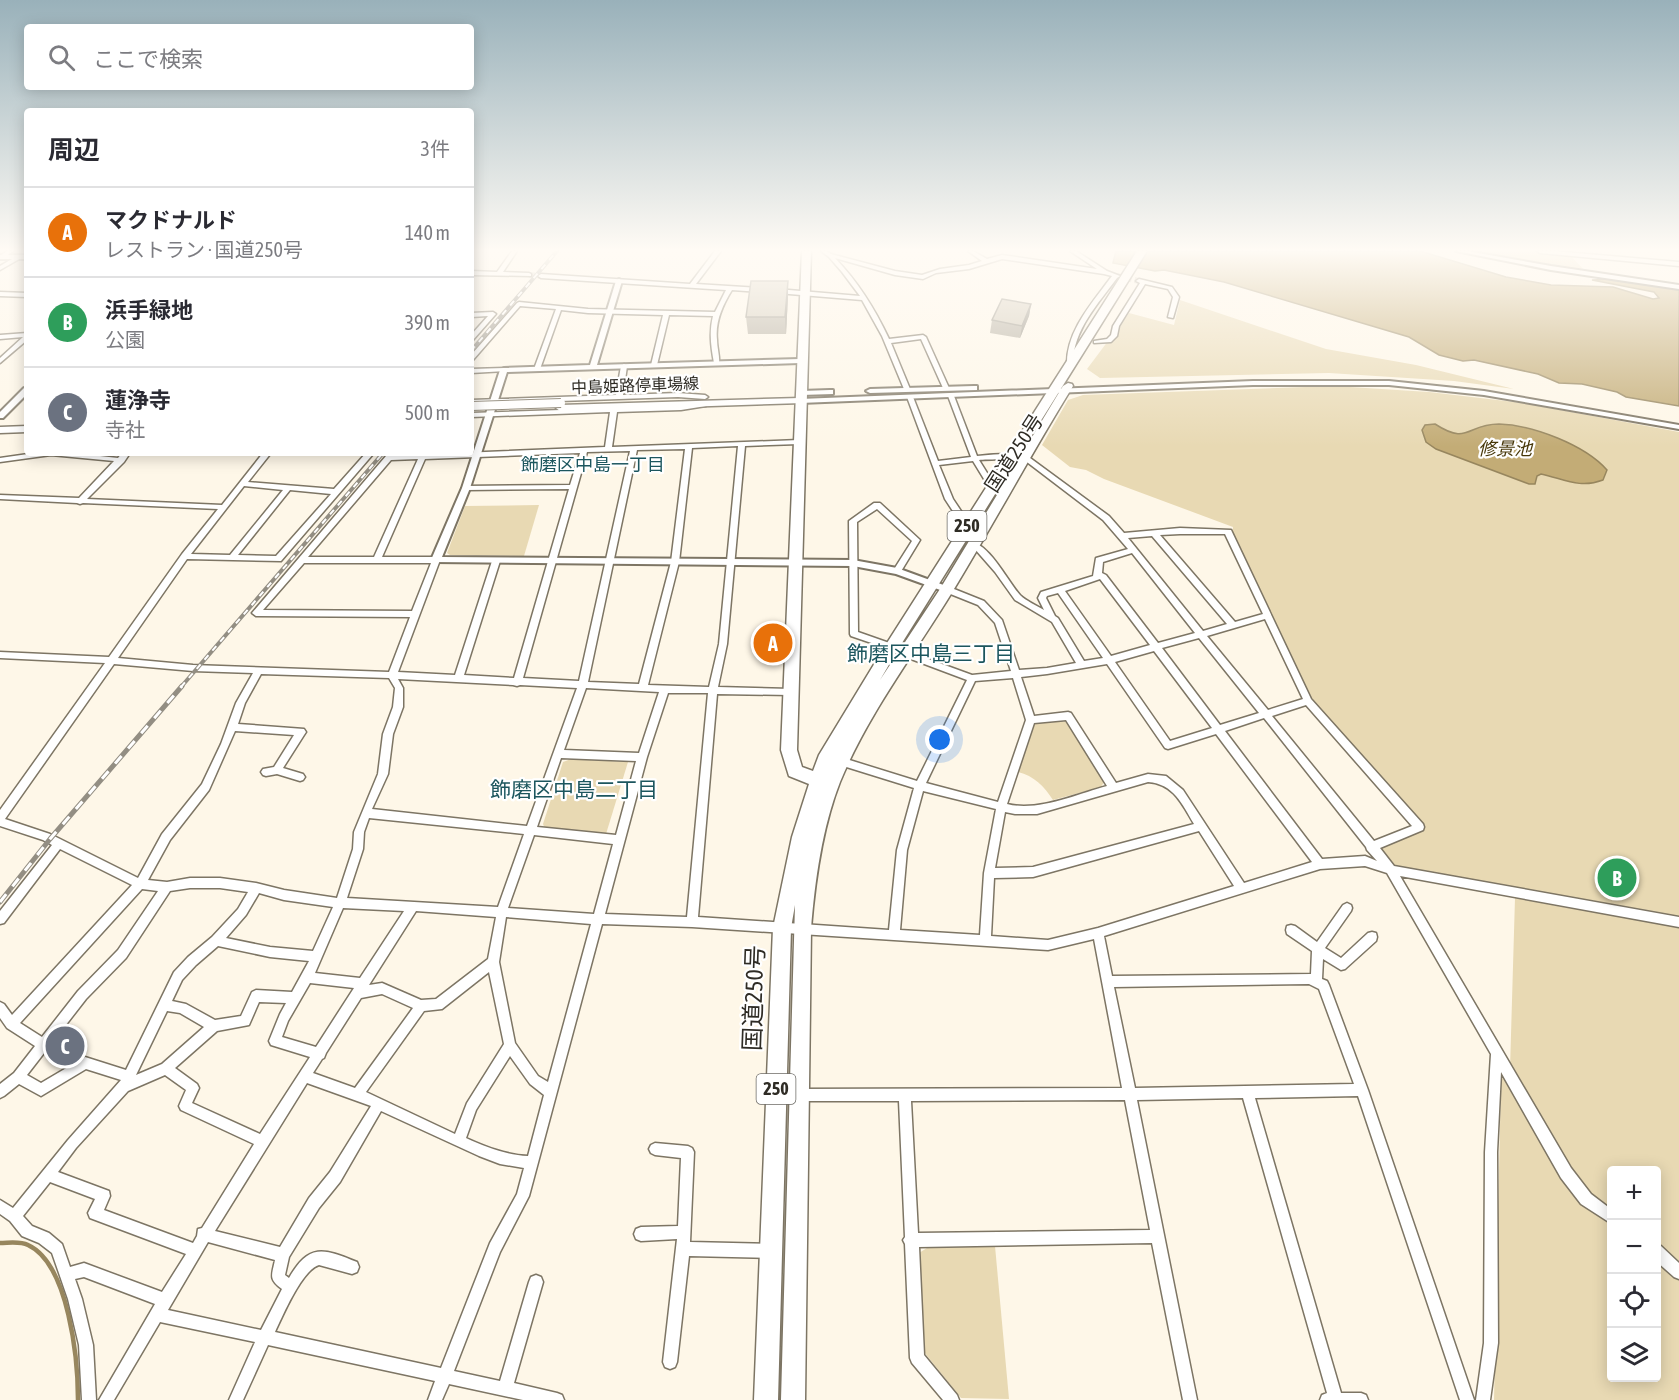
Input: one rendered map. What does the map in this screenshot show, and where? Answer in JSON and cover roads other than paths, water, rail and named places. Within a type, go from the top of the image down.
[{"type":"highway","points":[[803,316],[797,562],[789,750],[795,771],[825,783]]},
{"type":"highway","name":"国道250号","points":[[825,783],[843,762],[864,720],[1026,457],[1070,364],[1103,316]]},
{"type":"highway","name":"国道250号","points":[[766,1400],[771,1251],[792,929],[804,895],[811,862],[825,783],[825,760],[993,484],[1061,387],[1096,342],[1109,316]]},
{"type":"highway","name":"国道250号","points":[[792,929],[799,1095],[793,1400]]},
{"type":"main road","name":"中島姫路停車場線","points":[[474,404],[561,405],[800,397]]},
{"type":"main road","name":"中島姫路停車場線","points":[[474,413],[561,405]]},
{"type":"main road","points":[[0,422],[24,421]]},
{"type":"main road","points":[[0,430],[24,429]]},
{"type":"street","points":[[474,336],[491,316]]},
{"type":"street","points":[[474,356],[508,316]]},
{"type":"street","points":[[537,369],[556,316]]},
{"type":"street","points":[[593,367],[608,316]]},
{"type":"street","points":[[654,366],[665,316]]},
{"type":"street","points":[[716,316],[712,338],[717,363]]},
{"type":"street","points":[[874,316],[888,341],[949,499],[967,526]]},
{"type":"street","points":[[0,337],[24,336]]},
{"type":"street","points":[[888,341],[923,337],[975,458],[986,480],[993,484]]},
{"type":"street","points":[[0,361],[24,339]]},
{"type":"street","points":[[474,371],[800,361]]},
{"type":"street","points":[[619,397],[624,366]]},
{"type":"street","points":[[320,1054],[275,1041],[340,903],[358,849],[359,832],[383,774],[387,734],[398,707],[399,688],[392,675],[466,488],[504,370]]},
{"type":"street","points":[[800,397],[1061,387],[1386,379],[1489,390],[1679,422]]},
{"type":"street","points":[[1317,380],[1484,393],[1679,427]]},
{"type":"street","points":[[0,416],[24,393]]},
{"type":"street","points":[[474,404],[678,395],[707,401]]},
{"type":"street","points":[[474,413],[489,415],[681,408],[707,401]]},
{"type":"street","points":[[608,448],[614,411]]},
{"type":"street","points":[[474,453],[799,442]]},
{"type":"street","points":[[692,922],[713,690],[723,644],[742,444]]},
{"type":"street","points":[[643,687],[675,562],[689,446]]},
{"type":"street","points":[[551,1092],[534,1080],[510,1045],[493,962],[502,911],[583,684],[634,448]]},
{"type":"street","points":[[518,683],[584,450]]},
{"type":"street","points":[[0,466],[3,460],[30,456]]},
{"type":"street","points":[[80,502],[124,456]]},
{"type":"street","points":[[265,456],[185,556],[0,820],[59,843],[140,884],[167,886],[220,883],[340,903],[502,911],[598,919],[692,922],[1048,945],[1098,933],[1320,864],[1365,861],[1391,870],[1679,922]]},
{"type":"street","points":[[185,556],[278,559],[367,456]]},
{"type":"street","points":[[377,560],[423,456],[390,458],[255,613],[415,614]]},
{"type":"street","points":[[935,463],[1000,456],[1011,457]]},
{"type":"street","points":[[1026,457],[1106,518],[1123,537],[1391,870],[1566,1173],[1586,1199],[1607,1215]]},
{"type":"street","points":[[242,484],[337,492]]},
{"type":"street","points":[[466,488],[573,487]]},
{"type":"street","points":[[232,557],[288,488]]},
{"type":"street","points":[[0,497],[223,507]]},
{"type":"street","points":[[892,647],[854,634],[853,521],[878,505],[916,540],[897,571]]},
{"type":"street","points":[[1123,537],[1198,531],[1228,532],[1308,701],[1419,827],[1371,847]]},
{"type":"street","points":[[1155,534],[1234,626]]},
{"type":"street","points":[[972,544],[977,546],[998,570],[1018,598],[1055,620],[1082,665]]},
{"type":"street","points":[[1049,617],[1051,615],[1042,598],[1044,594],[1097,578],[1100,560],[1133,550]]},
{"type":"street","points":[[301,560],[853,563],[897,571],[981,603],[999,622],[1031,720],[1001,807],[989,873],[984,940]]},
{"type":"street","points":[[458,678],[496,561]]},
{"type":"street","points":[[1097,574],[1103,577],[1320,864]]},
{"type":"street","points":[[1060,590],[1168,745],[1308,701]]},
{"type":"street","points":[[906,654],[972,678],[1016,674],[1109,660],[1267,616]]},
{"type":"street","points":[[0,655],[110,660],[193,668],[392,675],[665,689],[791,692]]},
{"type":"street","points":[[11,1024],[140,884],[166,837],[206,787],[241,703],[259,670]]},
{"type":"street","points":[[894,936],[902,850],[920,786],[972,678]]},
{"type":"street","points":[[435,1400],[495,1248],[523,1196],[642,757],[665,689]]},
{"type":"street","points":[[1031,720],[1068,716],[1114,788]]},
{"type":"street","points":[[232,727],[301,732],[271,771],[300,777]]},
{"type":"street","points":[[557,754],[642,757]]},
{"type":"street","points":[[843,762],[920,786],[1001,807],[1037,810],[1148,778],[1163,779],[1180,793],[1242,889]]},
{"type":"street","points":[[366,813],[619,840]]},
{"type":"street","points":[[989,873],[1033,872],[1201,826]]},
{"type":"street","points":[[0,919],[59,843]]},
{"type":"street","points":[[0,1092],[18,1077],[82,995],[122,954],[167,886]]},
{"type":"street","points":[[15,1216],[72,1144],[126,1082],[178,976],[216,941],[242,912],[256,888]]},
{"type":"street","points":[[106,1400],[203,1234],[413,906]]},
{"type":"street","points":[[1316,982],[1318,949],[1347,908]]},
{"type":"street","points":[[1291,930],[1341,965],[1372,937]]},
{"type":"street","points":[[1098,933],[1190,1400]]},
{"type":"street","points":[[216,941],[270,952],[315,956]]},
{"type":"street","points":[[307,977],[360,988],[382,988],[421,1006],[438,1005],[493,962]]},
{"type":"street","points":[[1108,982],[1309,979],[1323,985],[1362,1090],[1467,1400]]},
{"type":"street","points":[[18,1077],[41,1089],[85,1063],[126,1082],[166,1068],[214,1026],[245,1021],[256,996],[295,998]]},
{"type":"street","points":[[164,1005],[182,1008],[214,1026]]},
{"type":"street","points":[[357,1095],[421,1006]]},
{"type":"street","points":[[0,1008],[11,1024],[42,1044]]},
{"type":"street","points":[[459,1141],[471,1107],[510,1045]]},
{"type":"street","points":[[1483,1400],[1491,1343],[1491,1152],[1496,1055]]},
{"type":"street","points":[[166,1068],[193,1089],[185,1106],[261,1141]]},
{"type":"street","points":[[305,1076],[379,1104],[425,1128],[501,1158],[523,1164],[532,1162]]},
{"type":"street","points":[[799,1095],[1130,1094],[1362,1090]]},
{"type":"street","points":[[1247,1092],[1336,1400]]},
{"type":"street","points":[[905,1095],[917,1359],[952,1400]]},
{"type":"street","points":[[290,1287],[278,1278],[283,1255],[314,1203],[335,1177],[379,1104]]},
{"type":"street","points":[[655,1149],[688,1152],[683,1249],[670,1362]]},
{"type":"street","points":[[48,1175],[104,1196],[94,1213],[194,1250]]},
{"type":"street","points":[[0,1207],[15,1216],[27,1231],[44,1238],[57,1249],[75,1299],[86,1345],[89,1400]]},
{"type":"street","points":[[641,1234],[684,1232]]},
{"type":"street","points":[[203,1234],[283,1255]]},
{"type":"street","points":[[910,1240],[1158,1236]]},
{"type":"street","points":[[683,1249],[771,1251]]},
{"type":"street","points":[[1661,1256],[1679,1272]]},
{"type":"street","points":[[236,1400],[290,1287],[308,1261],[315,1258],[352,1267]]},
{"type":"street","points":[[66,1275],[84,1270],[164,1300]]},
{"type":"street","points":[[505,1388],[536,1282]]},
{"type":"street","points":[[156,1314],[445,1374],[557,1400]]},
{"type":"street","points":[[1327,1400],[1361,1400]]},
{"type":"water","points":[[1339,316],[1679,316],[1679,406],[1626,397],[1617,392],[1582,384],[1559,383],[1538,374],[1439,355],[1409,337]]},
{"type":"water","name":"修景池","points":[[1435,424],[1461,434],[1480,427],[1499,424],[1542,432],[1586,452],[1607,470],[1603,480],[1595,483],[1572,482],[1541,474],[1537,476],[1535,484],[1529,484],[1436,449],[1426,442],[1422,430],[1425,425]]},
{"type":"waterway","points":[[0,1243],[28,1245],[42,1255],[53,1272],[62,1292],[73,1338],[78,1400]]},
{"type":"railway","points":[[474,348],[501,316]]},
{"type":"railway","points":[[181,687],[380,456]]},
{"type":"railway","points":[[0,902],[50,839],[182,686]]},
{"type":"place","name":"マクドナルド","points":[[773,643]]},
{"type":"place","name":"浜手緑地","points":[[1617,878]]},
{"type":"place","name":"蓮浄寺","points":[[65,1046]]},
{"type":"district","name":"飾磨区中島一丁目","points":[[593,465]]},
{"type":"district","name":"飾磨区中島三丁目","points":[[931,654]]},
{"type":"district","name":"飾磨区中島二丁目","points":[[574,790]]}]
